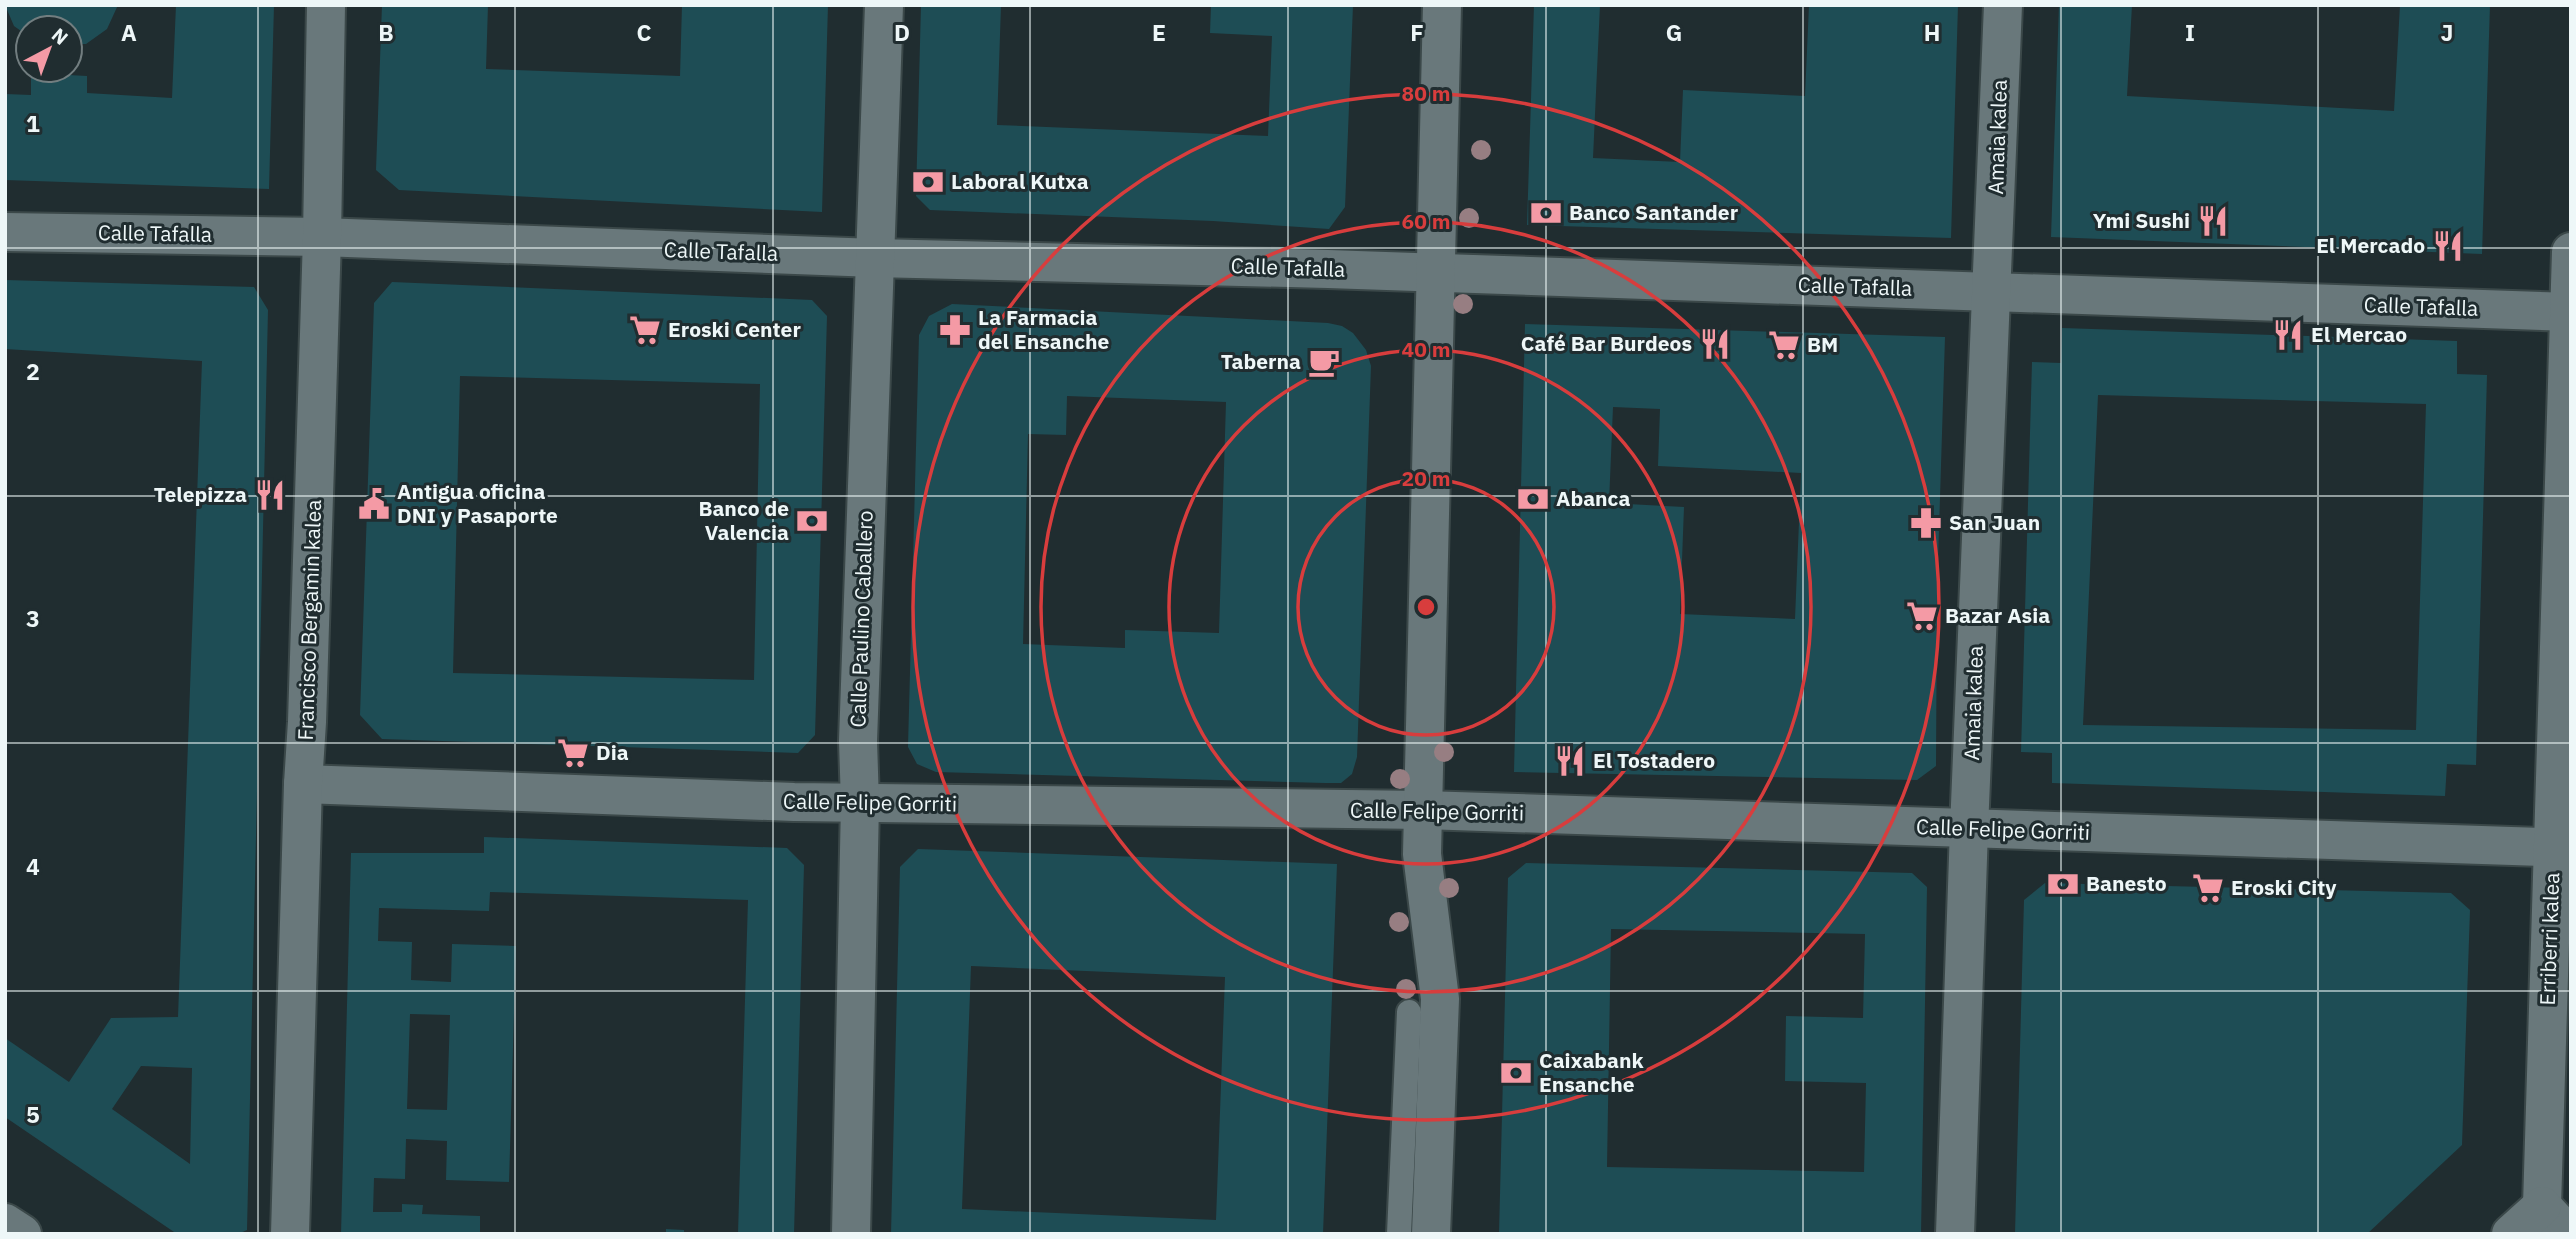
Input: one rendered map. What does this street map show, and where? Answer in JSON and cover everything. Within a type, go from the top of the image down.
[{"type":"street","name":"Francisco Bergamin kalea","points":[[290,1234],[322,237],[326,5]]},
{"type":"street","name":"Calle Paulino Caballero","points":[[851,1234],[860,803],[858,741],[884,5]]},
{"type":"street","points":[[1431,1234],[1440,999],[1416,810],[1442,5]]},
{"type":"street","name":"Amaia kalea","points":[[1955,1234],[2003,5]]},
{"type":"street","name":"Calle Tafalla","points":[[5,232],[322,237],[875,258],[1435,273],[2570,312]]},
{"type":"street","name":"Erriberri kalea","points":[[2560,1221],[2562,847],[2571,252]]},
{"type":"street","name":"Calle Felipe Gorriti","points":[[303,784],[794,802],[1416,810],[2562,847]]},
{"type":"street","points":[[2511,1234],[2560,1221]]},
{"type":"street","points":[[5,1223],[22,1234]]},
{"type":"lane","points":[[1415,474],[1409,643],[1416,810]]},
{"type":"lane","points":[[1399,1234],[1409,1012]]},
{"type":"building","points":[[5,5],[118,5],[107,29],[86,44],[84,14],[14,14],[14,26]]},
{"type":"building","points":[[176,5],[274,5],[269,189],[5,180],[5,94],[31,95],[31,84],[84,84],[84,76],[87,76],[87,93],[172,98]]},
{"type":"building","points":[[382,5],[488,5],[486,69],[680,76],[682,5],[828,5],[822,212],[399,190],[376,170]]},
{"type":"building","points":[[921,5],[1001,5],[997,125],[1268,136],[1272,36],[1210,33],[1211,5],[1353,5],[1345,207],[1329,229],[1213,221],[930,210],[916,196]]},
{"type":"building","points":[[1534,5],[1600,5],[1593,158],[1680,162],[1683,90],[1805,96],[1809,5],[1958,5],[1951,238],[1527,225]]},
{"type":"building","points":[[2059,5],[2132,5],[2127,96],[2394,111],[2400,5],[2490,5],[2482,254],[2051,237]]},
{"type":"building","points":[[5,280],[254,287],[268,310],[247,1230],[238,1234],[177,1234],[5,1117],[5,1038],[69,1082],[111,1018],[178,1017],[202,361],[5,349]],"holes":[[[141,1066],[192,1068],[190,1164],[112,1109]]]},
{"type":"building","points":[[392,282],[812,300],[827,316],[815,735],[798,753],[382,739],[360,715],[374,303]],"holes":[[[460,376],[760,384],[754,680],[453,673]]]},
{"type":"building","points":[[952,304],[1328,323],[1342,326],[1353,333],[1366,350],[1371,366],[1357,757],[1352,774],[1341,783],[1325,783],[936,772],[917,764],[908,747],[919,335],[929,316]],"holes":[[[1067,396],[1226,402],[1219,633],[1125,630],[1125,648],[1023,644],[1028,434],[1066,435]]]},
{"type":"building","points":[[1525,324],[1945,337],[1937,594],[1936,766],[1917,780],[1514,772]],"holes":[[[1613,407],[1660,409],[1658,466],[1801,473],[1795,619],[1680,614],[1684,507],[1609,503]]]},
{"type":"building","points":[[2062,328],[2457,341],[2457,374],[2487,375],[2476,765],[2447,764],[2445,796],[2052,783],[2052,753],[2021,752],[2032,362],[2061,363]],"holes":[[[2098,395],[2426,404],[2416,730],[2083,725]]]},
{"type":"building","points":[[484,837],[787,848],[804,865],[794,1234],[738,1234],[748,900],[490,892],[489,911],[379,908],[378,941],[412,942],[411,980],[451,982],[452,944],[516,946],[509,1182],[446,1180],[447,1141],[406,1139],[405,1179],[374,1178],[373,1212],[402,1212],[402,1204],[423,1205],[422,1214],[480,1216],[480,1234],[341,1234],[351,853],[484,853]],"holes":[[[410,1014],[450,1015],[447,1110],[407,1109]]]},
{"type":"building","points":[[918,849],[1337,864],[1323,1234],[891,1234],[900,867]],"holes":[[[971,966],[1225,977],[1216,1220],[962,1209]]]},
{"type":"building","points":[[1526,863],[1912,873],[1927,887],[1921,1234],[1499,1234],[1508,878]],"holes":[[[1611,929],[1865,934],[1863,1018],[1786,1016],[1785,1081],[1866,1083],[1864,1172],[1607,1167]]]},
{"type":"building","points":[[2045,883],[2451,893],[2470,910],[2462,1145],[2367,1234],[2015,1234],[2024,900]]},
{"type":"building","points":[[666,1229],[684,1230],[684,1234],[666,1234]]},
{"type":"place","name":"Laboral Kutxa","points":[[928,182]]},
{"type":"place","name":"Banco Santander","points":[[1546,213]]},
{"type":"place","name":"Ymi Sushi","points":[[2213,221]]},
{"type":"place","name":"El Mercado","points":[[2448,246]]},
{"type":"place","name":"Eroski Center","points":[[645,330]]},
{"type":"place","name":"La Farmacia del Ensanche","points":[[955,330]]},
{"type":"place","name":"El Mercao","points":[[2288,335]]},
{"type":"place","name":"Café Bar Burdeos","points":[[1715,344]]},
{"type":"place","name":"BM","points":[[1784,345]]},
{"type":"place","name":"Taberna","points":[[1324,362]]},
{"type":"place","name":"Telepizza","points":[[270,495]]},
{"type":"place","name":"Abanca","points":[[1533,499]]},
{"type":"place","name":"Antigua oficina DNI y Pasaporte","points":[[374,504]]},
{"type":"place","name":"Banco de Valencia","points":[[812,521]]},
{"type":"place","name":"San Juan","points":[[1926,523]]},
{"type":"place","name":"Bazar Asia","points":[[1922,616]]},
{"type":"place","name":"Dia","points":[[573,753]]},
{"type":"place","name":"El Tostadero","points":[[1570,761]]},
{"type":"place","name":"Banesto","points":[[2063,884]]},
{"type":"place","name":"Eroski City","points":[[2208,888]]},
{"type":"place","name":"Caixabank Ensanche","points":[[1516,1073]]}]
